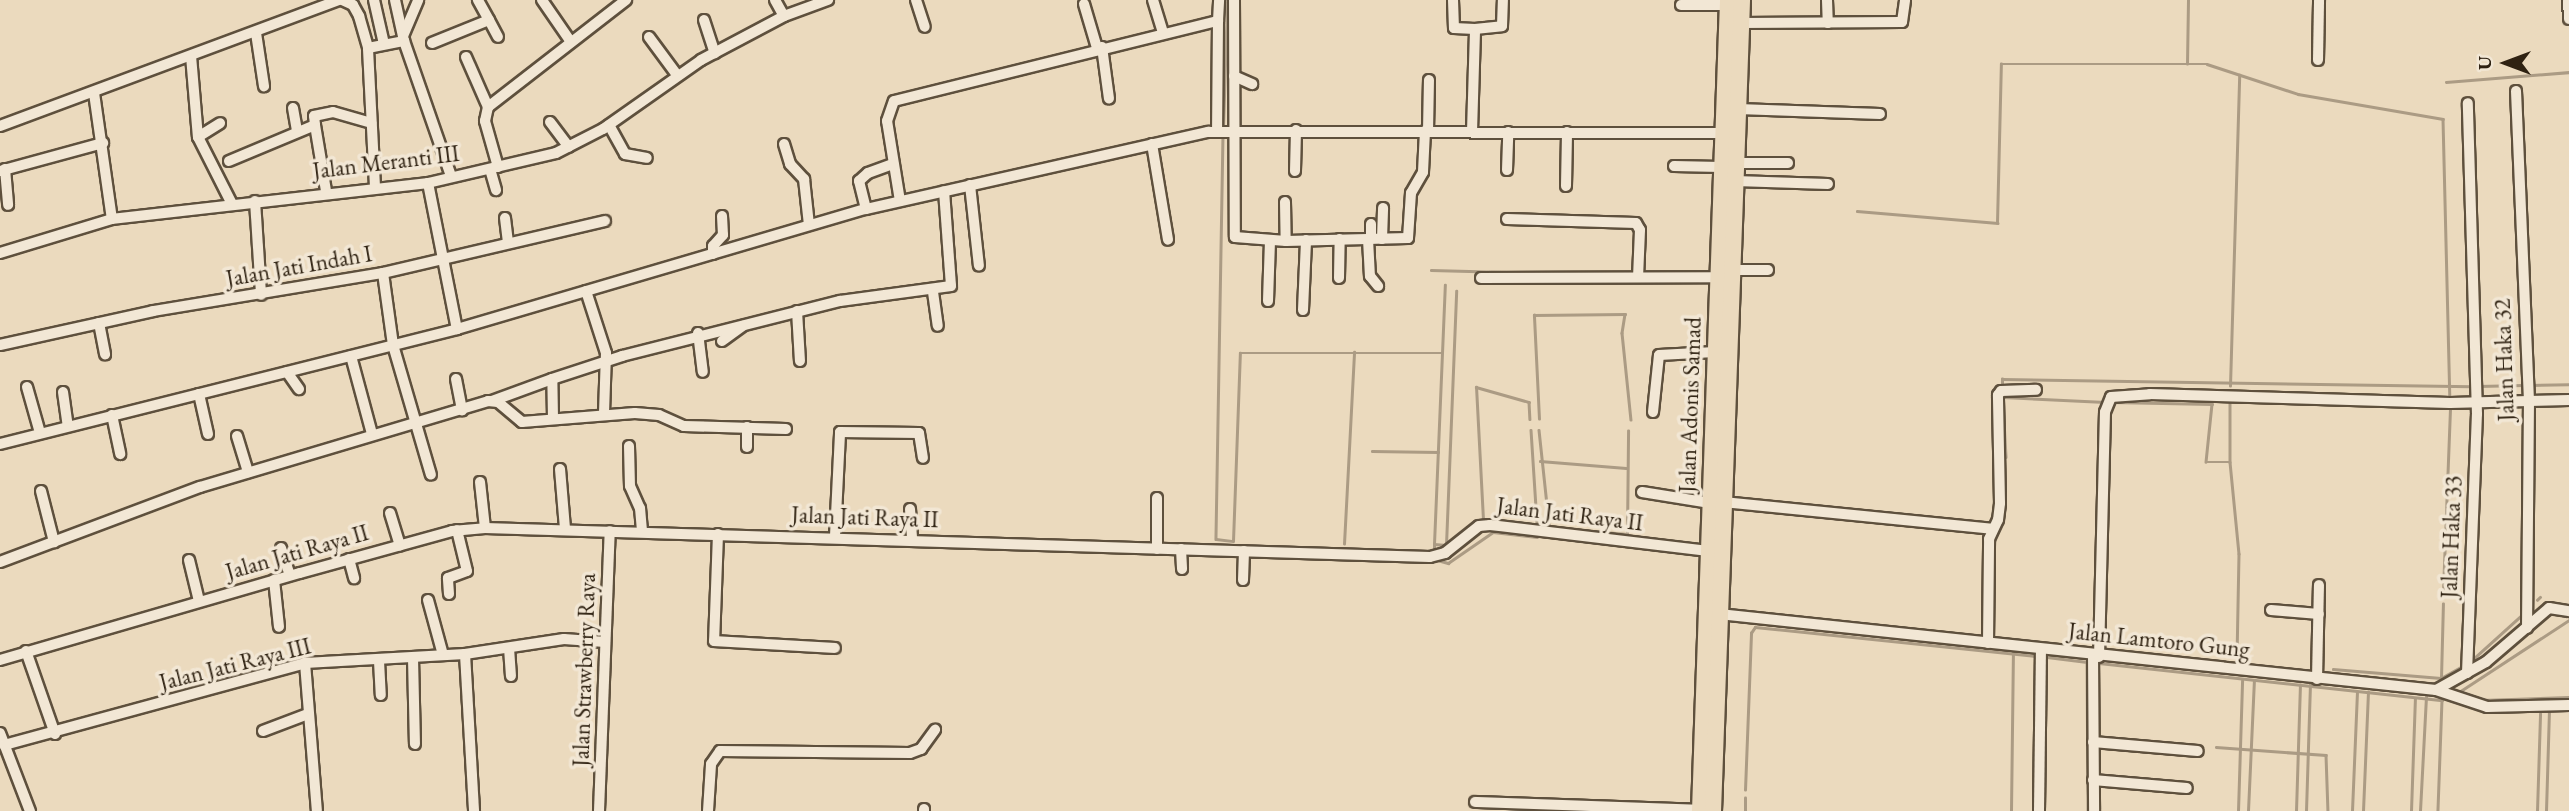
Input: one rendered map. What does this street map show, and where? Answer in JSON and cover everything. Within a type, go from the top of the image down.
[{"type":"highway","points":[[1713,811],[1719,614],[1717,503],[1742,181],[1728,165],[1742,109],[1745,23],[1732,2]]},
{"type":"highway","name":"Jalan Adonis Samad","points":[[1700,811],[1708,551],[1717,503],[1717,277],[1728,165],[1723,133],[1732,2]]},
{"type":"street","points":[[0,126],[340,0],[353,5],[368,48],[375,187]]},
{"type":"street","points":[[374,0],[384,44]]},
{"type":"street","points":[[395,0],[404,38],[451,176]]},
{"type":"street","points":[[404,38],[418,0]]},
{"type":"street","points":[[478,0],[498,37]]},
{"type":"street","points":[[542,0],[571,42]]},
{"type":"street","points":[[488,107],[625,0]]},
{"type":"street","points":[[775,0],[784,16]]},
{"type":"street","name":"Jalan Meranti III","points":[[0,253],[112,219],[326,191],[428,183],[569,148],[608,125],[677,75],[715,52],[784,16],[828,0]]},
{"type":"street","points":[[916,0],[925,27]]},
{"type":"street","points":[[1153,0],[1163,33]]},
{"type":"street","points":[[1219,0],[1218,21],[1233,235],[1286,242],[1410,236],[1411,193],[1423,172],[1429,80]]},
{"type":"street","points":[[1226,130],[1234,76],[1234,0]]},
{"type":"street","points":[[1453,0],[1454,28],[1475,29],[1502,26],[1503,0]]},
{"type":"street","points":[[1827,0],[1828,23]]},
{"type":"street","points":[[1745,23],[1902,22],[1905,0]]},
{"type":"street","points":[[2318,60],[2319,0]]},
{"type":"street","points":[[2568,0],[2569,19]]},
{"type":"street","points":[[1681,5],[1732,2]]},
{"type":"street","points":[[1084,4],[1100,48],[1109,99]]},
{"type":"street","points":[[432,43],[489,20]]},
{"type":"street","points":[[704,20],[715,52]]},
{"type":"street","points":[[900,201],[887,121],[894,101],[1218,21]]},
{"type":"street","points":[[1472,132],[1475,29]]},
{"type":"street","points":[[256,33],[264,86]]},
{"type":"street","points":[[649,37],[677,75]]},
{"type":"street","points":[[368,48],[404,38]]},
{"type":"street","points":[[191,56],[198,137],[232,204]]},
{"type":"street","points":[[466,57],[488,107],[485,121],[496,190]]},
{"type":"street","points":[[1234,76],[1252,84]]},
{"type":"street","name":"Jalan Haka 32","points":[[2516,91],[2527,628]]},
{"type":"street","points":[[94,93],[112,219]]},
{"type":"street","name":"Jalan Haka 33","points":[[2467,673],[2476,402],[2468,103]]},
{"type":"street","points":[[293,108],[297,131]]},
{"type":"street","points":[[1742,109],[1880,114]]},
{"type":"street","points":[[326,191],[314,116],[333,112],[370,123]]},
{"type":"street","points":[[550,122],[569,148]]},
{"type":"street","points":[[198,137],[220,123]]},
{"type":"street","points":[[229,162],[315,125]]},
{"type":"street","points":[[608,125],[625,154],[647,158]]},
{"type":"street","points":[[0,444],[457,329],[866,209],[1152,144],[1226,130],[1723,133]]},
{"type":"street","points":[[1295,171],[1296,130]]},
{"type":"street","points":[[1507,170],[1508,132]]},
{"type":"street","points":[[1566,186],[1567,132]]},
{"type":"street","points":[[8,205],[2,170],[103,143]]},
{"type":"street","points":[[784,144],[793,169],[804,179],[810,225]]},
{"type":"street","points":[[1152,144],[1168,240]]},
{"type":"street","points":[[1674,166],[1788,163]]},
{"type":"street","points":[[866,209],[859,181],[868,173],[893,164]]},
{"type":"street","points":[[1742,181],[1828,184]]},
{"type":"street","points":[[428,183],[440,258],[457,329]]},
{"type":"street","points":[[970,185],[979,267]]},
{"type":"street","points":[[0,562],[248,472],[492,401],[698,333],[743,326],[797,311],[880,294],[933,292],[952,285],[944,191]]},
{"type":"street","points":[[256,201],[261,295]]},
{"type":"street","points":[[1285,202],[1286,242]]},
{"type":"street","points":[[1378,286],[1370,276],[1374,239],[1383,208]]},
{"type":"street","points":[[713,254],[714,243],[723,235],[722,216]]},
{"type":"street","points":[[505,218],[508,242]]},
{"type":"street","points":[[1507,219],[1636,223],[1640,230],[1638,277]]},
{"type":"street","name":"Jalan Jati Indah I","points":[[0,345],[99,323],[383,273],[605,221]]},
{"type":"street","points":[[1371,224],[1374,239]]},
{"type":"street","points":[[1339,278],[1340,239]]},
{"type":"street","points":[[1303,310],[1306,240]]},
{"type":"street","points":[[1268,301],[1270,241]]},
{"type":"street","points":[[1733,270],[1763,270]]},
{"type":"street","points":[[383,273],[393,345],[431,475]]},
{"type":"street","points":[[1481,278],[1717,277]]},
{"type":"street","points":[[586,291],[607,364],[604,414]]},
{"type":"street","points":[[933,292],[937,326]]},
{"type":"street","points":[[797,311],[800,362]]},
{"type":"street","points":[[99,323],[105,354]]},
{"type":"street","points":[[722,341],[743,326]]},
{"type":"street","points":[[698,333],[703,372]]},
{"type":"street","points":[[1653,412],[1659,355],[1715,352]]},
{"type":"street","points":[[351,356],[372,434]]},
{"type":"street","points":[[287,372],[299,389]]},
{"type":"street","points":[[456,379],[462,410]]},
{"type":"street","points":[[552,379],[553,418]]},
{"type":"street","points":[[27,387],[40,433]]},
{"type":"street","points":[[1988,643],[1992,529],[1998,520],[2000,503],[1998,393],[2036,390]]},
{"type":"street","points":[[63,392],[68,426]]},
{"type":"street","points":[[199,394],[208,434]]},
{"type":"street","points":[[2094,811],[2093,742],[2105,412],[2111,397],[2476,402],[2569,400]]},
{"type":"street","points":[[492,401],[522,422],[604,414],[659,415],[684,426],[786,429]]},
{"type":"street","points":[[112,415],[120,454]]},
{"type":"street","points":[[747,427],[747,447]]},
{"type":"street","points":[[835,536],[842,431],[919,433],[923,458]]},
{"type":"street","points":[[237,436],[248,472]]},
{"type":"street","points":[[629,446],[630,486],[640,508],[642,531]]},
{"type":"street","points":[[560,469],[565,529]]},
{"type":"street","points":[[481,482],[485,527]]},
{"type":"street","points":[[41,491],[54,542]]},
{"type":"street","points":[[1642,492],[1717,503],[1992,529]]},
{"type":"street","points":[[1157,498],[1157,549]]},
{"type":"street","points":[[910,509],[912,539]]},
{"type":"street","points":[[390,513],[400,545]]},
{"type":"street","name":"Jalan Jati Raya II","points":[[0,660],[289,575],[457,530],[485,527],[835,536],[1430,557],[1445,553],[1479,526],[1490,525],[1708,551]]},
{"type":"street","points":[[449,594],[448,578],[468,577],[457,530]]},
{"type":"street","name":"Jalan Strawberry Raya","points":[[599,811],[610,531]]},
{"type":"street","points":[[718,534],[714,641],[835,648]]},
{"type":"street","points":[[281,548],[289,575]]},
{"type":"street","points":[[1181,550],[1182,569]]},
{"type":"street","points":[[1243,580],[1244,551]]},
{"type":"street","points":[[349,559],[354,578]]},
{"type":"street","points":[[189,560],[199,601]]},
{"type":"street","points":[[274,580],[279,626]]},
{"type":"street","points":[[2318,678],[2319,585]]},
{"type":"street","points":[[428,600],[443,655]]},
{"type":"street","points":[[2436,690],[2467,673],[2549,608],[2569,611]]},
{"type":"street","points":[[2272,610],[2319,614]]},
{"type":"street","name":"Jalan Lamtoro Gung","points":[[1719,614],[2436,690],[2487,707],[2569,705]]},
{"type":"street","name":"Jalan Jati Raya III","points":[[4,745],[305,663],[379,661],[465,654],[564,639],[605,642]]},
{"type":"street","points":[[509,648],[511,676]]},
{"type":"street","points":[[2039,811],[2040,649]]},
{"type":"street","points":[[26,651],[55,733]]},
{"type":"street","points":[[465,654],[474,811]]},
{"type":"street","points":[[413,658],[415,744]]},
{"type":"street","points":[[379,661],[381,695]]},
{"type":"street","points":[[305,663],[317,811]]},
{"type":"street","points":[[263,731],[308,714]]},
{"type":"street","points":[[708,811],[710,764],[720,751],[910,753],[921,749],[935,730]]},
{"type":"street","points":[[0,733],[30,811]]},
{"type":"street","points":[[2093,742],[2198,751]]},
{"type":"street","points":[[2093,780],[2187,788]]},
{"type":"street","points":[[1475,802],[1700,811]]},
{"type":"waterway","points":[[1223,128],[1227,0]]},
{"type":"waterway","points":[[2187,64],[2188,0]]},
{"type":"waterway","points":[[1857,211],[1997,223],[2001,64],[2207,64],[2298,94],[2443,119],[2450,399]]},
{"type":"waterway","points":[[2446,82],[2569,72]]},
{"type":"waterway","points":[[2230,386],[2239,75]]},
{"type":"waterway","points":[[1223,135],[1216,539],[1233,541],[1240,353],[1442,353]]},
{"type":"waterway","points":[[1431,270],[1544,273]]},
{"type":"waterway","points":[[1434,544],[1445,285]]},
{"type":"waterway","points":[[1434,552],[1434,544],[1446,545],[1456,291]]},
{"type":"waterway","points":[[1539,419],[1534,315],[1625,314],[1622,333],[1631,420]]},
{"type":"waterway","points":[[1344,544],[1354,352]]},
{"type":"waterway","points":[[2002,384],[2002,379],[2471,386]]},
{"type":"waterway","points":[[2530,385],[2569,384]]},
{"type":"waterway","points":[[2478,386],[2524,385]]},
{"type":"waterway","points":[[1483,520],[1476,387],[1529,402],[1530,419]]},
{"type":"waterway","points":[[2003,397],[2105,402]]},
{"type":"waterway","points":[[2230,399],[2230,462]]},
{"type":"waterway","points":[[2112,402],[2212,404],[2206,462],[2230,462],[2239,554],[2237,660]]},
{"type":"waterway","points":[[2003,403],[2006,457]]},
{"type":"waterway","points":[[2443,591],[2450,405]]},
{"type":"waterway","points":[[1531,430],[1537,523]]},
{"type":"waterway","points":[[1539,430],[1549,524]]},
{"type":"waterway","points":[[1537,526],[1627,534],[1628,431]]},
{"type":"waterway","points":[[1372,451],[1438,452]]},
{"type":"waterway","points":[[1540,461],[1626,468]]},
{"type":"waterway","points":[[1434,559],[1448,563],[1493,532],[1537,537],[1537,533]]},
{"type":"waterway","points":[[2537,600],[2540,597]]},
{"type":"waterway","points":[[2441,678],[2443,604]]},
{"type":"waterway","points":[[2472,660],[2524,613]]},
{"type":"waterway","points":[[2459,692],[2569,620]]},
{"type":"waterway","points":[[1745,790],[1751,633],[1755,627],[2034,656]]},
{"type":"waterway","points":[[2011,811],[2013,653]]},
{"type":"waterway","points":[[2047,657],[2087,662],[2088,811]]},
{"type":"waterway","points":[[2099,663],[2442,700],[2438,811]]},
{"type":"waterway","points":[[2333,669],[2441,678],[2463,666]]},
{"type":"waterway","points":[[2238,811],[2242,681]]},
{"type":"waterway","points":[[2248,811],[2254,681]]},
{"type":"waterway","points":[[2296,811],[2300,685]]},
{"type":"waterway","points":[[2306,811],[2310,685]]},
{"type":"waterway","points":[[2352,811],[2357,692]]},
{"type":"waterway","points":[[2363,811],[2368,692]]},
{"type":"waterway","points":[[2420,811],[2426,697]]},
{"type":"waterway","points":[[2481,700],[2569,697]]},
{"type":"waterway","points":[[2411,811],[2415,699]]},
{"type":"waterway","points":[[2546,811],[2549,712]]},
{"type":"waterway","points":[[2537,811],[2540,714]]},
{"type":"waterway","points":[[2216,747],[2326,755],[2328,811]]},
{"type":"waterway","points":[[1745,798],[1745,811]]}]
